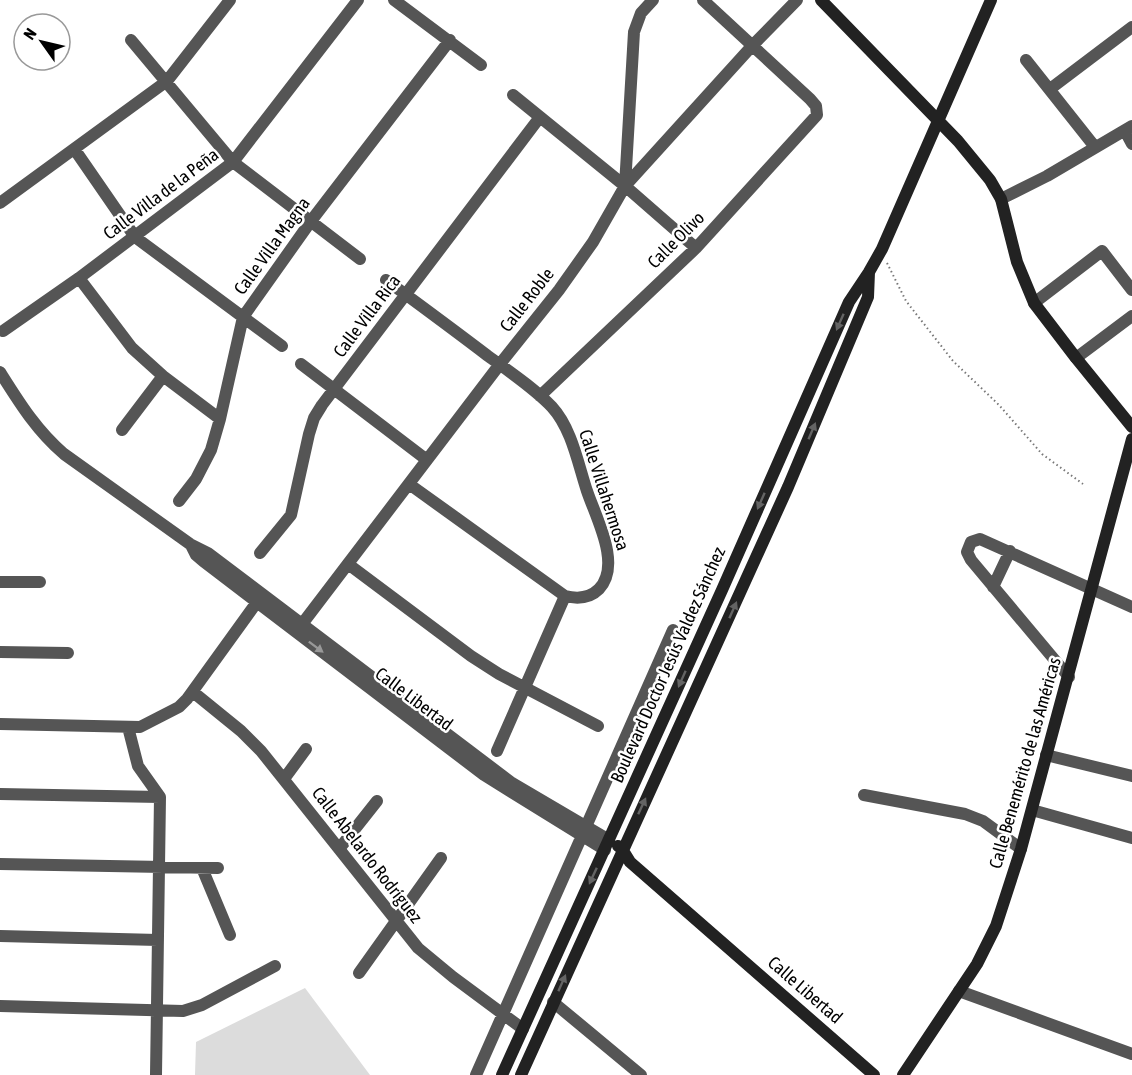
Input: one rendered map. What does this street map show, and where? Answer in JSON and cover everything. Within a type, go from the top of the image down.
[{"type":"main road","points":[[821,0],[978,164],[1001,199],[1017,262],[1034,303],[1132,427]]},
{"type":"main road","name":"Boulevard Doctor Jesús Valdez Sánchez","points":[[502,1075],[732,568],[849,302],[882,249],[991,0]]},
{"type":"main road","name":"Boulevard Doctor Jesús Valdez Sánchez","points":[[521,1075],[553,1002],[624,857],[788,487],[868,297],[869,272]]},
{"type":"main road","name":"Calle Benemérito de las Américas","points":[[903,1075],[959,991],[990,939],[1021,849],[1132,439]]},
{"type":"main road","points":[[732,568],[749,574]]},
{"type":"main road","name":"Calle Libertad","points":[[607,845],[624,857],[874,1075]]},
{"type":"street","points":[[0,203],[167,81],[230,0]]},
{"type":"street","name":"Calle Villa de la Peña","points":[[3,331],[79,278],[234,162],[358,0]]},
{"type":"street","points":[[394,0],[481,64]]},
{"type":"street","points":[[625,186],[634,32],[641,13],[653,0]]},
{"type":"street","points":[[703,0],[752,46]]},
{"type":"street","name":"Calle Roble","points":[[300,628],[593,243],[625,186],[752,46],[797,0]]},
{"type":"street","points":[[1050,89],[1132,27]]},
{"type":"street","points":[[131,40],[234,162],[360,259]]},
{"type":"street","name":"Calle Villa Magna","points":[[179,501],[203,468],[220,419],[243,317],[311,221],[450,40]]},
{"type":"street","name":"Calle Olivo","points":[[540,396],[696,248],[813,121],[817,110],[810,99],[752,46]]},
{"type":"street","points":[[1026,60],[1095,147]]},
{"type":"street","points":[[513,95],[625,186],[696,248]]},
{"type":"street","name":"Calle Villa Rica","points":[[260,553],[291,515],[314,418],[334,388],[540,117]]},
{"type":"street","points":[[1001,199],[1047,176],[1129,128],[1132,144]]},
{"type":"street","points":[[75,150],[135,237],[282,346]]},
{"type":"street","points":[[1034,303],[1102,251],[1132,290]]},
{"type":"street","points":[[79,278],[132,348],[163,376],[220,419]]},
{"type":"street","name":"Calle Villahermosa","points":[[386,280],[500,364],[540,396],[556,413],[565,429],[608,555],[609,567],[606,579],[597,592],[585,597],[565,596]]},
{"type":"street","points":[[1076,358],[1132,316]]},
{"type":"street","points":[[301,364],[427,460]]},
{"type":"street","name":"Calle Libertad","points":[[0,372],[29,418],[48,441],[64,454],[190,544],[208,553],[300,628],[489,766],[531,800],[607,845]]},
{"type":"street","points":[[122,430],[163,376]]},
{"type":"street","points":[[409,484],[565,596],[526,690],[497,751]]},
{"type":"street","points":[[1068,677],[970,560],[967,552],[974,539],[980,539],[1010,551],[1132,607]]},
{"type":"street","name":"Calle Libertad","points":[[190,544],[196,555],[203,561],[257,602],[300,628]]},
{"type":"street","points":[[993,587],[1010,551]]},
{"type":"street","points":[[348,564],[471,656],[526,690],[598,726]]},
{"type":"street","points":[[0,582],[40,582]]},
{"type":"street","points":[[0,724],[134,727],[179,707],[193,692],[257,602]]},
{"type":"street","points":[[476,1075],[673,630]]},
{"type":"street","points":[[0,652],[68,653]]},
{"type":"street","name":"Calle Abelardo Rodríguez","points":[[193,692],[250,740],[284,779],[396,922],[431,960],[523,1029]]},
{"type":"street","points":[[134,727],[138,766],[160,797],[156,1075]]},
{"type":"street","points":[[284,779],[306,749]]},
{"type":"street","points":[[1046,755],[1132,776]]},
{"type":"street","points":[[0,794],[160,797]]},
{"type":"street","points":[[864,795],[965,813],[983,821],[1021,849]]},
{"type":"street","points":[[339,849],[377,801]]},
{"type":"street","points":[[1032,810],[1132,838]]},
{"type":"street","points":[[359,974],[441,858]]},
{"type":"street","points":[[0,864],[218,868]]},
{"type":"street","points":[[202,868],[230,935]]},
{"type":"street","points":[[0,936],[158,940]]},
{"type":"street","points":[[0,1006],[157,1011],[192,1009],[275,966]]},
{"type":"street","points":[[959,991],[1132,1054]]},
{"type":"street","points":[[553,1002],[641,1075]]},
{"type":"path","points":[[882,249],[906,301],[953,361],[999,405],[1042,454],[1083,484]]},
{"type":"shaded area","points":[[305,988],[370,1075],[195,1075],[196,1042]]}]
